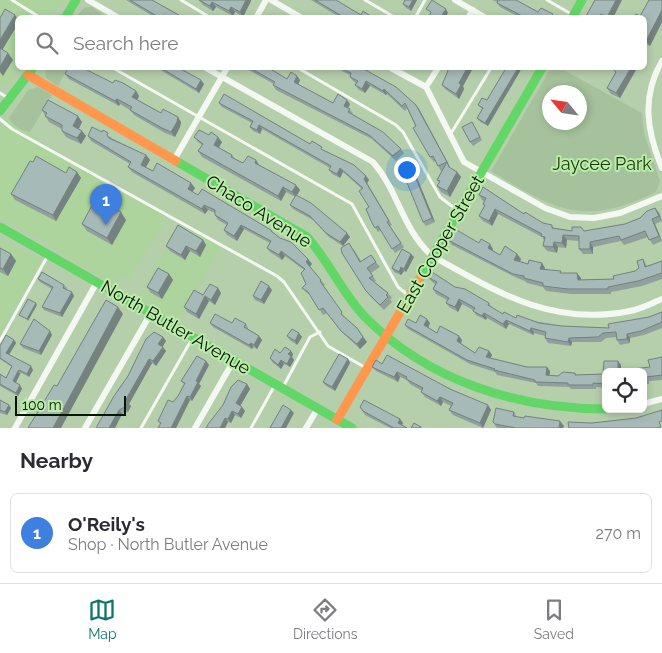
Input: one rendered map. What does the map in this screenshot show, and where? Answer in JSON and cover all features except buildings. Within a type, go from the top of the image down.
[{"type":"street","points":[[67,15],[76,0]]},
{"type":"street","points":[[88,0],[114,15]]},
{"type":"street","points":[[258,15],[266,0]]},
{"type":"street","points":[[271,0],[297,15]]},
{"type":"street","points":[[456,0],[481,15]]},
{"type":"street","points":[[574,15],[582,0]]},
{"type":"street","points":[[470,15],[473,10]]},
{"type":"street","points":[[662,61],[651,86],[648,112],[650,137],[662,168]]},
{"type":"street","points":[[210,70],[374,162],[384,174],[413,235],[432,256],[500,294],[530,306],[563,313],[597,315],[631,311],[662,299]]},
{"type":"street","points":[[174,160],[226,70]]},
{"type":"street","points":[[395,70],[426,87],[464,162],[545,208],[570,217],[594,218],[610,215],[662,196]]},
{"type":"street","points":[[426,87],[437,70]]},
{"type":"street","name":"East Cooper Street","points":[[337,420],[541,70]]},
{"type":"street","points":[[0,111],[30,71]]},
{"type":"street","name":"Chaco Avenue","points":[[30,71],[174,160],[307,237],[326,258],[364,316],[386,338],[445,372],[480,389],[514,400],[556,408],[602,409]]},
{"type":"street","name":"North Butler Avenue","points":[[0,227],[352,428]]},
{"type":"street","points":[[16,428],[98,282]]},
{"type":"street","points":[[85,428],[151,313]]},
{"type":"street","points":[[195,428],[234,360]]},
{"type":"street","points":[[647,403],[662,400]]},
{"type":"street","points":[[306,428],[318,408]]},
{"type":"lane","points":[[12,0],[36,15]]},
{"type":"lane","points":[[180,0],[206,15]]},
{"type":"lane","points":[[365,0],[391,15]]},
{"type":"lane","points":[[417,15],[425,0]]},
{"type":"lane","points":[[547,0],[571,15]]},
{"type":"lane","points":[[117,70],[352,204],[398,287],[409,297]]},
{"type":"lane","points":[[301,70],[396,125],[403,132],[440,197],[458,211]]},
{"type":"lane","points":[[450,136],[490,70]]},
{"type":"lane","points":[[0,93],[9,99]]},
{"type":"lane","points":[[0,119],[12,129],[33,138],[276,276],[284,282],[334,350],[367,369]]},
{"type":"lane","points":[[0,341],[48,255]]},
{"type":"lane","points":[[251,428],[310,337],[320,332]]},
{"type":"lane","points":[[141,428],[193,337]]},
{"type":"shaded area","points":[[0,0],[63,0],[53,14],[40,11],[38,15],[15,15],[15,70],[18,70],[8,83],[0,85]]},
{"type":"shaded area","points":[[10,114],[26,132],[38,137],[36,142],[167,217],[165,226],[156,235],[129,277],[121,278],[115,285],[0,216],[0,129]]},
{"type":"shaded area","points":[[180,224],[220,247],[178,321],[138,298]]},
{"type":"shaded area","points":[[0,238],[41,261],[0,335]]},
{"type":"green space","points":[[85,7],[92,7],[102,14],[101,15],[78,15]]},
{"type":"green space","points":[[45,70],[67,70],[58,86],[46,78]]},
{"type":"green space","name":"Jaycee Park","points":[[550,70],[564,70],[642,113],[644,134],[660,181],[656,192],[631,203],[609,209],[589,211],[571,210],[534,196],[491,171]]},
{"type":"green space","points":[[38,87],[52,95],[30,132],[15,125],[9,118],[28,90]]},
{"type":"traffic: fast","points":[[67,15],[76,0]]},
{"type":"traffic: fast","points":[[574,15],[582,0]]},
{"type":"traffic: fast","points":[[0,111],[31,70]]},
{"type":"traffic: fast","points":[[420,278],[541,70]]},
{"type":"traffic: fast","points":[[176,161],[307,237],[322,256],[349,298],[365,317],[390,339],[417,358],[446,374],[476,387],[508,397],[540,404],[602,409]]},
{"type":"traffic: fast","points":[[0,227],[352,428]]},
{"type":"traffic: slow","points":[[28,75],[176,161]]},
{"type":"traffic: slow","points":[[337,420],[420,278]]},
{"type":"place","name":"O'Reily's","points":[[106,225]]}]
